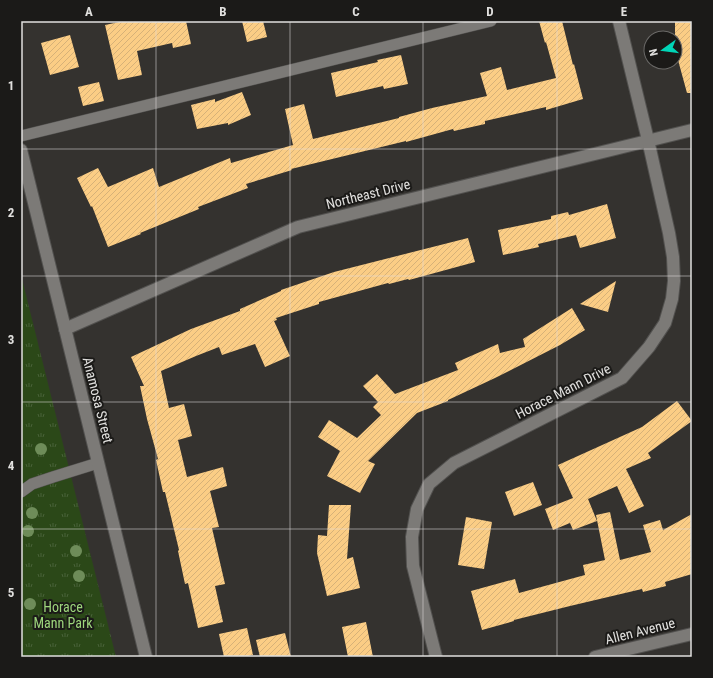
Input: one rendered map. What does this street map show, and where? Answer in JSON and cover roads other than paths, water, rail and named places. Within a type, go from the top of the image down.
[{"type":"street","name":"Horace Mann Drive","points":[[436,657],[413,566],[412,537],[417,509],[429,484],[454,463],[622,378],[649,347],[665,323],[672,299],[674,281],[673,257],[669,232],[619,21]]},
{"type":"street","name":"Northeast Drive","points":[[65,329],[298,227],[692,130]]},
{"type":"street","name":"Anamosa Street","points":[[21,150],[146,657]]},
{"type":"street","name":"Allen Avenue","points":[[595,657],[692,634]]},
{"type":"lane","points":[[21,136],[491,21]]},
{"type":"lane","points":[[21,492],[32,484],[98,463]]},
{"type":"park label","name":"Horace Mann Park","points":[[63,616]]}]
